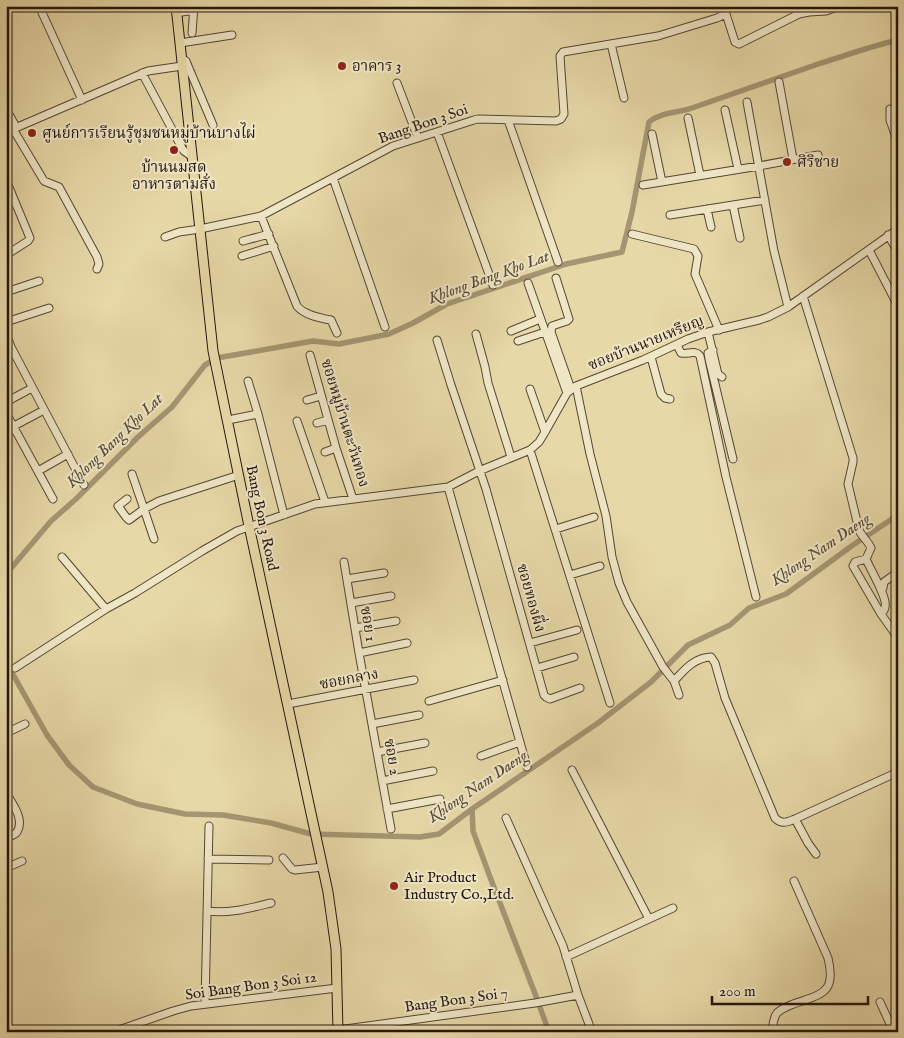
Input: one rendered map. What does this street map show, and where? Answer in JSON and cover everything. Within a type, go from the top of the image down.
[{"type":"main road","name":"Bang Bon 3 Road","points":[[176,10],[216,370],[323,867],[334,928],[338,1031]]},
{"type":"street","points":[[39,6],[82,100]]},
{"type":"street","name":"Bang Bon 3 Soi","points":[[165,237],[179,232],[261,216],[393,146],[478,119],[556,121],[561,119],[564,114],[560,58],[561,53],[566,51],[658,36],[717,18],[725,10],[734,39],[739,44],[799,14],[826,11],[839,6]]},
{"type":"street","points":[[176,10],[194,8],[192,33]]},
{"type":"street","points":[[180,43],[232,35]]},
{"type":"street","points":[[611,44],[624,98]]},
{"type":"street","points":[[12,129],[142,73],[186,61],[214,125]]},
{"type":"street","points":[[142,73],[182,148],[191,156]]},
{"type":"street","points":[[779,82],[793,159]]},
{"type":"street","points":[[397,83],[418,138]]},
{"type":"street","points":[[747,102],[774,250],[788,307]]},
{"type":"street","points":[[6,109],[12,129],[44,181],[59,187],[97,257],[98,269]]},
{"type":"street","points":[[890,109],[890,120],[898,143]]},
{"type":"street","points":[[725,110],[738,169]]},
{"type":"street","points":[[688,118],[700,176]]},
{"type":"street","points":[[508,120],[558,262]]},
{"type":"street","points":[[437,132],[493,285]]},
{"type":"street","points":[[652,134],[662,182]]},
{"type":"street","points":[[643,185],[818,155]]},
{"type":"street","points":[[333,178],[385,326]]},
{"type":"street","points":[[6,180],[30,238],[6,255]]},
{"type":"street","points":[[670,215],[765,200]]},
{"type":"street","points":[[733,204],[740,238]]},
{"type":"street","points":[[707,209],[711,227]]},
{"type":"street","points":[[261,216],[297,306],[305,313],[331,320],[337,334]]},
{"type":"street","name":"ซอยบ้านนายเหรียญ","points":[[571,389],[651,357],[688,339],[768,317],[788,307],[898,229]]},
{"type":"street","points":[[243,241],[269,234]]},
{"type":"street","points":[[632,234],[694,249],[698,256],[695,274],[719,330]]},
{"type":"street","points":[[888,235],[898,252]]},
{"type":"street","points":[[242,256],[274,246]]},
{"type":"street","points":[[868,250],[898,306]]},
{"type":"street","points":[[556,278],[569,319],[552,326],[551,332],[571,389],[590,454],[606,516],[615,570],[627,602],[663,667],[672,678],[679,695]]},
{"type":"street","points":[[6,292],[39,281]]},
{"type":"street","points":[[528,283],[545,332],[571,389]]},
{"type":"street","points":[[803,296],[853,458],[848,484],[861,534],[871,548],[866,559]]},
{"type":"street","points":[[6,322],[49,308]]},
{"type":"street","points":[[511,330],[540,319]]},
{"type":"street","points":[[518,341],[545,332]]},
{"type":"street","points":[[708,332],[718,374],[722,377]]},
{"type":"street","points":[[6,333],[32,388],[84,485]]},
{"type":"street","points":[[476,334],[488,383],[511,457]]},
{"type":"street","name":"ซอยทองผึ่ง","points":[[437,340],[486,489],[544,695],[550,699],[580,688]]},
{"type":"street","points":[[677,345],[682,354],[696,352],[700,356],[726,477],[756,597]]},
{"type":"street","points":[[713,350],[708,353],[733,459]]},
{"type":"street","name":"ซอยหมู่บ้านตะวันทอง","points":[[310,355],[336,448],[353,499]]},
{"type":"street","points":[[651,357],[661,394],[665,398],[670,399]]},
{"type":"street","points":[[248,381],[284,515]]},
{"type":"street","points":[[6,402],[32,388]]},
{"type":"street","points":[[530,389],[545,432]]},
{"type":"street","points":[[14,668],[106,609],[237,531],[315,504],[448,487],[479,471],[530,450],[539,442],[571,389]]},
{"type":"street","points":[[307,400],[321,396]]},
{"type":"street","points":[[14,426],[44,410]]},
{"type":"street","points":[[6,413],[53,499]]},
{"type":"street","points":[[228,420],[258,414]]},
{"type":"street","points":[[317,423],[328,420]]},
{"type":"street","points":[[297,421],[325,502]]},
{"type":"street","points":[[325,452],[336,448]]},
{"type":"street","points":[[530,450],[610,703]]},
{"type":"street","points":[[38,471],[68,454]]},
{"type":"street","points":[[132,474],[154,539]]},
{"type":"street","points":[[127,499],[118,506],[128,520],[159,501],[239,475]]},
{"type":"street","points":[[448,487],[527,768]]},
{"type":"street","points":[[556,528],[594,517]]},
{"type":"street","points":[[62,557],[106,609]]},
{"type":"street","points":[[866,559],[886,602],[885,609],[881,614]]},
{"type":"street","points":[[866,559],[855,562],[853,566],[881,614],[898,638]]},
{"type":"street","name":"ซอย 1","points":[[344,562],[366,690]]},
{"type":"street","points":[[570,575],[600,566]]},
{"type":"street","points":[[882,590],[884,582],[898,572]]},
{"type":"street","points":[[347,579],[384,573]]},
{"type":"street","points":[[351,603],[391,596]]},
{"type":"street","points":[[355,628],[396,621]]},
{"type":"street","points":[[530,644],[577,630]]},
{"type":"street","points":[[359,653],[408,644]]},
{"type":"street","points":[[537,668],[574,657]]},
{"type":"street","points":[[672,678],[689,664],[704,658],[711,658],[715,663],[725,698],[778,822],[783,823],[795,819],[898,772]]},
{"type":"street","name":"ซอยกลาง","points":[[288,704],[414,680]]},
{"type":"street","points":[[429,701],[503,680]]},
{"type":"street","name":"ซอย 2","points":[[366,690],[391,829]]},
{"type":"street","points":[[372,724],[419,715]]},
{"type":"street","points":[[6,733],[25,724]]},
{"type":"street","points":[[481,756],[520,742]]},
{"type":"street","points":[[377,752],[425,743]]},
{"type":"street","points":[[572,770],[649,919]]},
{"type":"street","points":[[382,781],[433,771]]},
{"type":"street","points":[[6,793],[19,818],[20,824],[15,834],[6,838]]},
{"type":"street","points":[[387,809],[440,799]]},
{"type":"street","points":[[506,818],[566,957],[592,1032]]},
{"type":"street","points":[[795,819],[808,844],[816,854]]},
{"type":"street","points":[[205,1004],[208,826]]},
{"type":"street","points":[[283,858],[295,870],[323,867]]},
{"type":"street","points":[[208,860],[268,860]]},
{"type":"street","points":[[6,868],[22,861]]},
{"type":"street","points":[[772,1032],[773,1022],[779,1011],[787,1006],[823,993],[831,982],[831,968],[828,958],[794,882]]},
{"type":"street","points":[[207,911],[236,911],[271,903]]},
{"type":"street","points":[[566,957],[673,908]]},
{"type":"street","name":"Soi Bang Bon 3 Soi 12","points":[[112,1032],[191,1006],[337,988]]},
{"type":"street","name":"Bang Bon 3 Soi 7","points":[[338,1031],[578,996]]},
{"type":"street","points":[[880,1002],[892,1032]]},
{"type":"waterway","name":"Khlong Bang Kho Lat","points":[[6,572],[51,521],[172,407],[205,365],[217,358],[313,341],[339,344],[389,334],[447,304],[566,264],[622,252],[632,212],[649,122],[664,114],[692,108],[821,63],[898,40]]},
{"type":"waterway","name":"Khlong Nam Daeng","points":[[6,662],[47,735],[69,765],[93,787],[137,804],[185,814],[223,815],[271,823],[311,834],[420,837],[439,834],[472,809],[598,723],[651,682],[688,645],[730,625],[749,608],[786,594],[898,515]]},
{"type":"waterway","points":[[472,809],[473,831],[549,1032]]},
{"type":"place","name":"อาคาร 3","points":[[342,66]]},
{"type":"place","name":"ศูนย์การเรียนรู้ชุมชนหมู่บ้านบางไผ่","points":[[32,133]]},
{"type":"place","name":"บ้านนมสด อาหารตามสั่ง","points":[[174,150]]},
{"type":"place","name":"ศิริชาย","points":[[787,162]]},
{"type":"place","name":"Air Product Industry Co.,Ltd.","points":[[394,886]]}]
